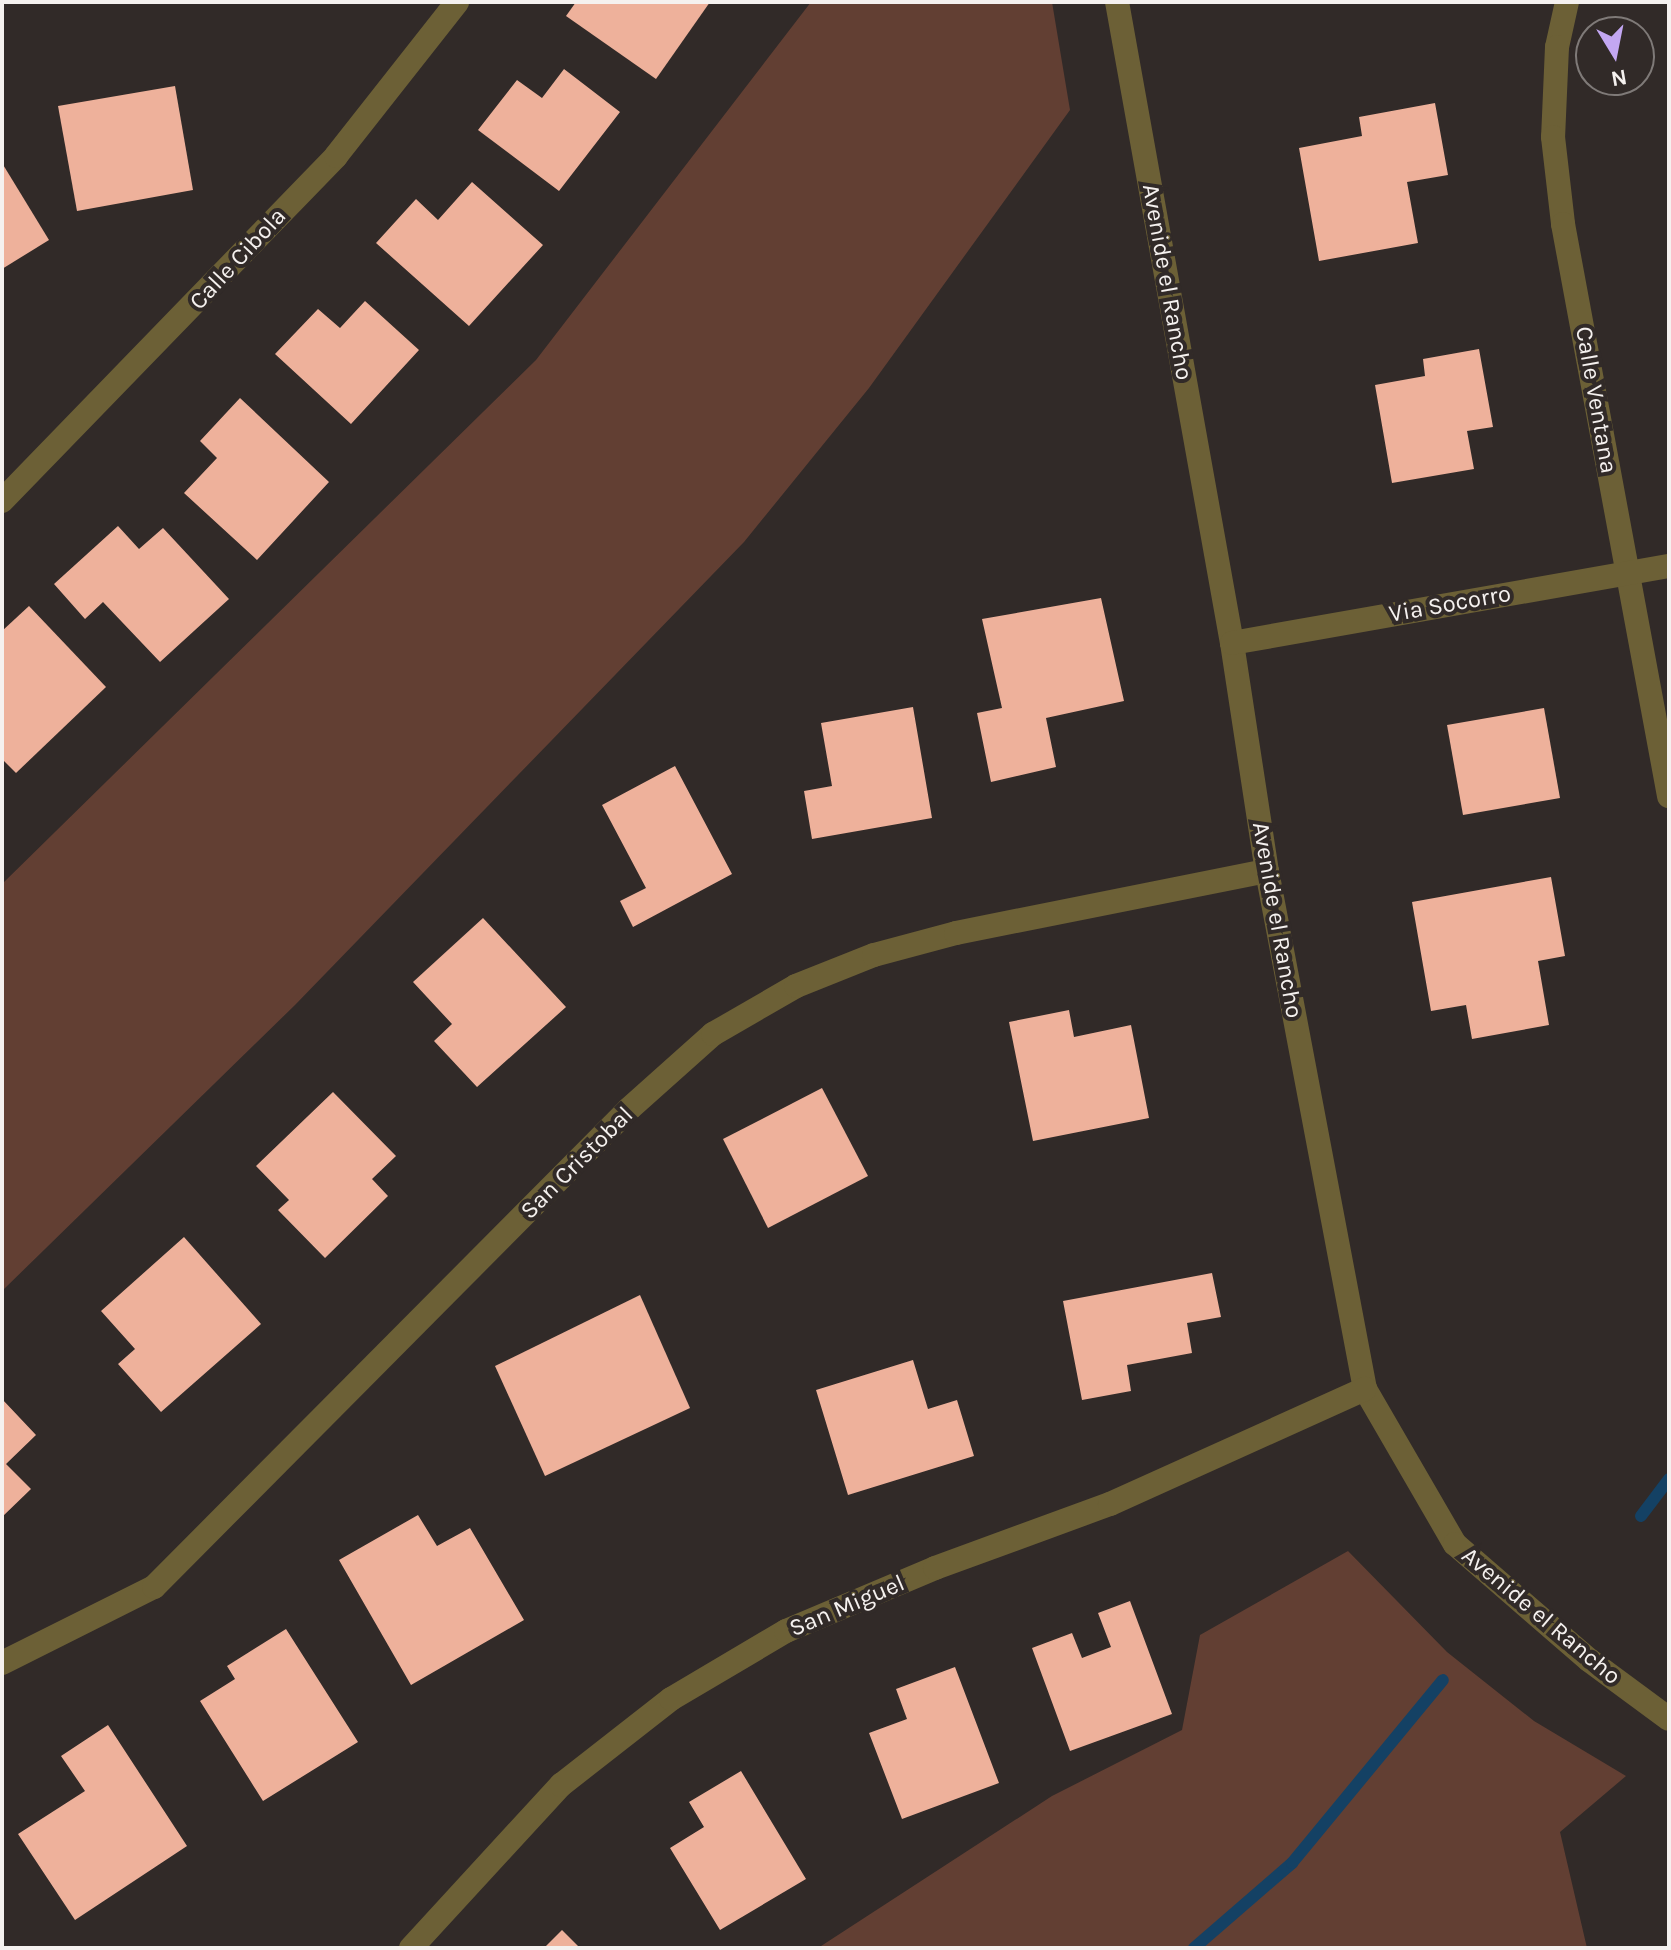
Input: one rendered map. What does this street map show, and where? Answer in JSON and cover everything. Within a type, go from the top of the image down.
[{"type":"street","name":"Calle Cibola","points":[[2,501],[336,156],[457,2]]},
{"type":"street","name":"Avenide el Rancho","points":[[1117,2],[1232,643],[1267,871],[1365,1389],[1455,1544],[1589,1660],[1669,1719]]},
{"type":"street","name":"Calle Ventana","points":[[1567,2],[1557,47],[1553,137],[1563,224],[1669,796]]},
{"type":"street","name":"Via Socorro","points":[[1232,643],[1669,566]]},
{"type":"street","name":"San Cristobal","points":[[2,1663],[154,1587],[629,1109],[713,1034],[796,986],[874,955],[956,933],[1267,871]]},
{"type":"street","name":"San Miguel","points":[[411,1948],[561,1785],[671,1699],[786,1631],[935,1568],[1110,1504],[1365,1389]]},
{"type":"shaded area","points":[[811,2],[1052,2],[1070,110],[869,388],[744,542],[295,1005],[2,1291],[2,884],[536,360]]},
{"type":"shaded area","points":[[1348,1551],[1447,1652],[1534,1721],[1626,1776],[1560,1832],[1587,1948],[818,1948],[1052,1796],[1182,1730],[1200,1635]]},
{"type":"building","points":[[576,2],[710,2],[656,79],[566,16]]},
{"type":"building","points":[[564,69],[620,112],[559,191],[478,130],[517,80],[542,98]]},
{"type":"building","points":[[175,86],[193,190],[77,211],[58,106]]},
{"type":"building","points":[[1435,103],[1448,175],[1407,182],[1418,243],[1319,261],[1299,148],[1362,136],[1359,117]]},
{"type":"building","points":[[2,163],[49,240],[2,269]]},
{"type":"building","points":[[472,182],[543,245],[469,326],[376,243],[416,199],[438,220]]},
{"type":"building","points":[[365,301],[419,350],[351,424],[275,354],[318,309],[340,328]]},
{"type":"building","points":[[1479,349],[1493,427],[1467,431],[1474,469],[1392,483],[1375,385],[1425,376],[1423,359]]},
{"type":"building","points":[[240,398],[329,482],[257,560],[184,493],[217,458],[200,441]]},
{"type":"building","points":[[118,526],[139,549],[163,528],[229,599],[160,662],[103,602],[85,619],[54,584]]},
{"type":"building","points":[[1101,598],[1124,701],[1046,718],[1056,767],[991,782],[977,713],[1002,708],[982,619]]},
{"type":"building","points":[[29,606],[106,687],[16,773],[2,759],[2,631]]},
{"type":"building","points":[[913,707],[932,818],[812,839],[804,791],[832,786],[821,723]]},
{"type":"building","points":[[1544,708],[1560,798],[1463,815],[1447,725]]},
{"type":"building","points":[[675,766],[732,874],[633,927],[620,901],[646,888],[602,805]]},
{"type":"building","points":[[1551,877],[1565,956],[1538,961],[1549,1025],[1472,1039],[1466,1005],[1431,1011],[1412,902]]},
{"type":"building","points":[[483,918],[566,1007],[477,1087],[434,1041],[452,1024],[413,982]]},
{"type":"building","points":[[1069,1010],[1074,1037],[1131,1025],[1149,1118],[1033,1141],[1009,1022]]},
{"type":"building","points":[[822,1088],[868,1176],[768,1228],[723,1139]]},
{"type":"building","points":[[333,1092],[396,1156],[372,1179],[388,1196],[325,1258],[278,1210],[289,1200],[256,1166]]},
{"type":"building","points":[[184,1237],[261,1324],[161,1412],[118,1364],[135,1349],[101,1311]]},
{"type":"building","points":[[1212,1273],[1221,1317],[1187,1323],[1192,1353],[1127,1365],[1131,1391],[1082,1400],[1063,1301]]},
{"type":"building","points":[[640,1295],[690,1408],[545,1476],[495,1366]]},
{"type":"building","points":[[913,1360],[928,1409],[957,1400],[974,1456],[848,1495],[816,1390]]},
{"type":"building","points":[[2,1399],[36,1435],[6,1464],[31,1489],[2,1517]]},
{"type":"building","points":[[418,1515],[437,1546],[470,1528],[524,1620],[411,1685],[339,1560]]},
{"type":"building","points":[[1130,1601],[1172,1714],[1070,1751],[1032,1648],[1072,1633],[1082,1658],[1111,1647],[1098,1613]]},
{"type":"building","points":[[286,1629],[358,1742],[263,1801],[200,1701],[235,1679],[227,1666]]},
{"type":"building","points":[[955,1667],[999,1783],[902,1819],[869,1733],[907,1719],[896,1689]]},
{"type":"building","points":[[108,1725],[187,1846],[75,1920],[18,1834],[85,1791],[61,1756]]},
{"type":"building","points":[[741,1771],[806,1879],[720,1930],[670,1848],[704,1827],[689,1802]]},
{"type":"building","points":[[562,1930],[580,1948],[544,1948]]},
{"type":"waterway","points":[[1641,1516],[1669,1479]]},
{"type":"waterway","points":[[1194,1948],[1292,1863],[1443,1680]]}]
